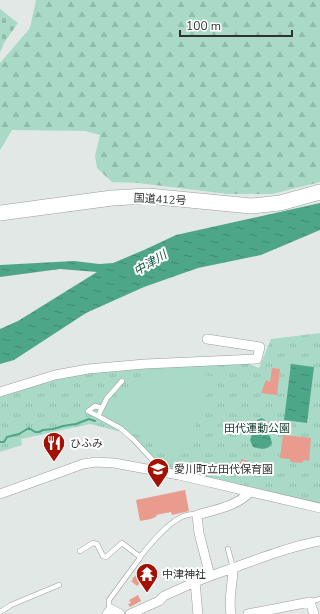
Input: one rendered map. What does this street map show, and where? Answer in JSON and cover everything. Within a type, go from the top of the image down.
[{"type":"highway","name":"国道412号","points":[[0,213],[112,198],[148,196],[252,206],[280,203],[320,192]]},
{"type":"street","points":[[0,392],[55,375],[88,369],[144,364],[257,359],[260,347],[207,339]]},
{"type":"street","points":[[0,494],[84,464],[96,462],[114,463],[162,472],[320,508]]},
{"type":"street","points":[[210,576],[199,533],[197,515],[220,509],[235,503],[245,498],[250,492]]},
{"type":"street","points":[[130,614],[159,601],[164,596],[210,576],[265,556],[308,543],[320,541]]},
{"type":"street","points":[[231,614],[229,608],[233,568]]},
{"type":"street","points":[[195,582],[198,614]]},
{"type":"street","points":[[248,614],[310,602],[314,614]]},
{"type":"street","points":[[109,612],[120,614]]},
{"type":"lane","points":[[98,416],[107,398],[122,382]]},
{"type":"lane","points":[[102,408],[95,406],[88,411],[120,428],[133,439],[162,469],[162,472]]},
{"type":"lane","points":[[109,612],[109,600],[140,557],[163,531],[179,518],[194,514],[197,515]]},
{"type":"lane","points":[[80,551],[93,543],[97,544],[103,556],[106,557],[122,543],[140,557]]},
{"type":"lane","points":[[228,549],[233,568]]},
{"type":"lane","points":[[0,612],[11,605],[59,586]]},
{"type":"lane","points":[[310,602],[320,599]]},
{"type":"green space","points":[[36,0],[320,0],[320,182],[272,194],[228,194],[138,183],[112,182],[97,168],[95,156],[100,135],[85,131],[12,130],[0,150],[0,63],[30,28]]},
{"type":"green space","points":[[0,9],[18,23],[4,43],[0,53]]},
{"type":"green space","name":"田代運動公園","points":[[320,333],[320,505],[160,470],[122,432],[90,424],[21,439],[22,445],[0,452],[0,396],[68,376],[94,372],[194,364],[246,363],[259,368],[271,339]]},
{"type":"green space","points":[[174,368],[185,369],[213,377],[184,454],[178,456],[106,418],[114,401],[126,387],[148,374]]},
{"type":"water","name":"中津川","points":[[320,203],[320,230],[261,255],[198,268],[144,287],[86,313],[14,360],[0,364],[0,329],[18,321],[97,272],[60,269],[0,277],[0,265],[74,261],[99,264],[113,263],[176,235]]},
{"type":"water","points":[[291,364],[314,367],[307,423],[284,420]]},
{"type":"water","points":[[262,418],[268,424],[264,432],[270,436],[272,443],[264,449],[253,447],[250,440],[257,420]]},
{"type":"building","points":[[272,368],[280,369],[277,395],[261,393],[266,380],[270,382]]},
{"type":"building","points":[[283,435],[311,438],[309,461],[304,460],[302,463],[291,462],[290,459],[280,458]]},
{"type":"building","points":[[241,459],[248,461],[246,471],[239,470]]},
{"type":"building","points":[[185,490],[189,511],[172,515],[171,512],[156,515],[157,516],[151,519],[140,521],[136,500]]},
{"type":"building","points":[[137,574],[143,580],[137,586],[131,581]]},
{"type":"building","points":[[138,595],[141,601],[130,607],[128,604],[131,603],[129,600]]},
{"type":"waterway","points":[[0,442],[4,442],[7,437],[19,434],[29,428],[35,432],[39,432],[76,424],[89,419],[95,421]]},
{"type":"place","name":"ひふみ","points":[[54,462]]},
{"type":"place","name":"愛川町立田代保育園","points":[[158,488]]},
{"type":"place","name":"中津神社","points":[[147,594]]}]
